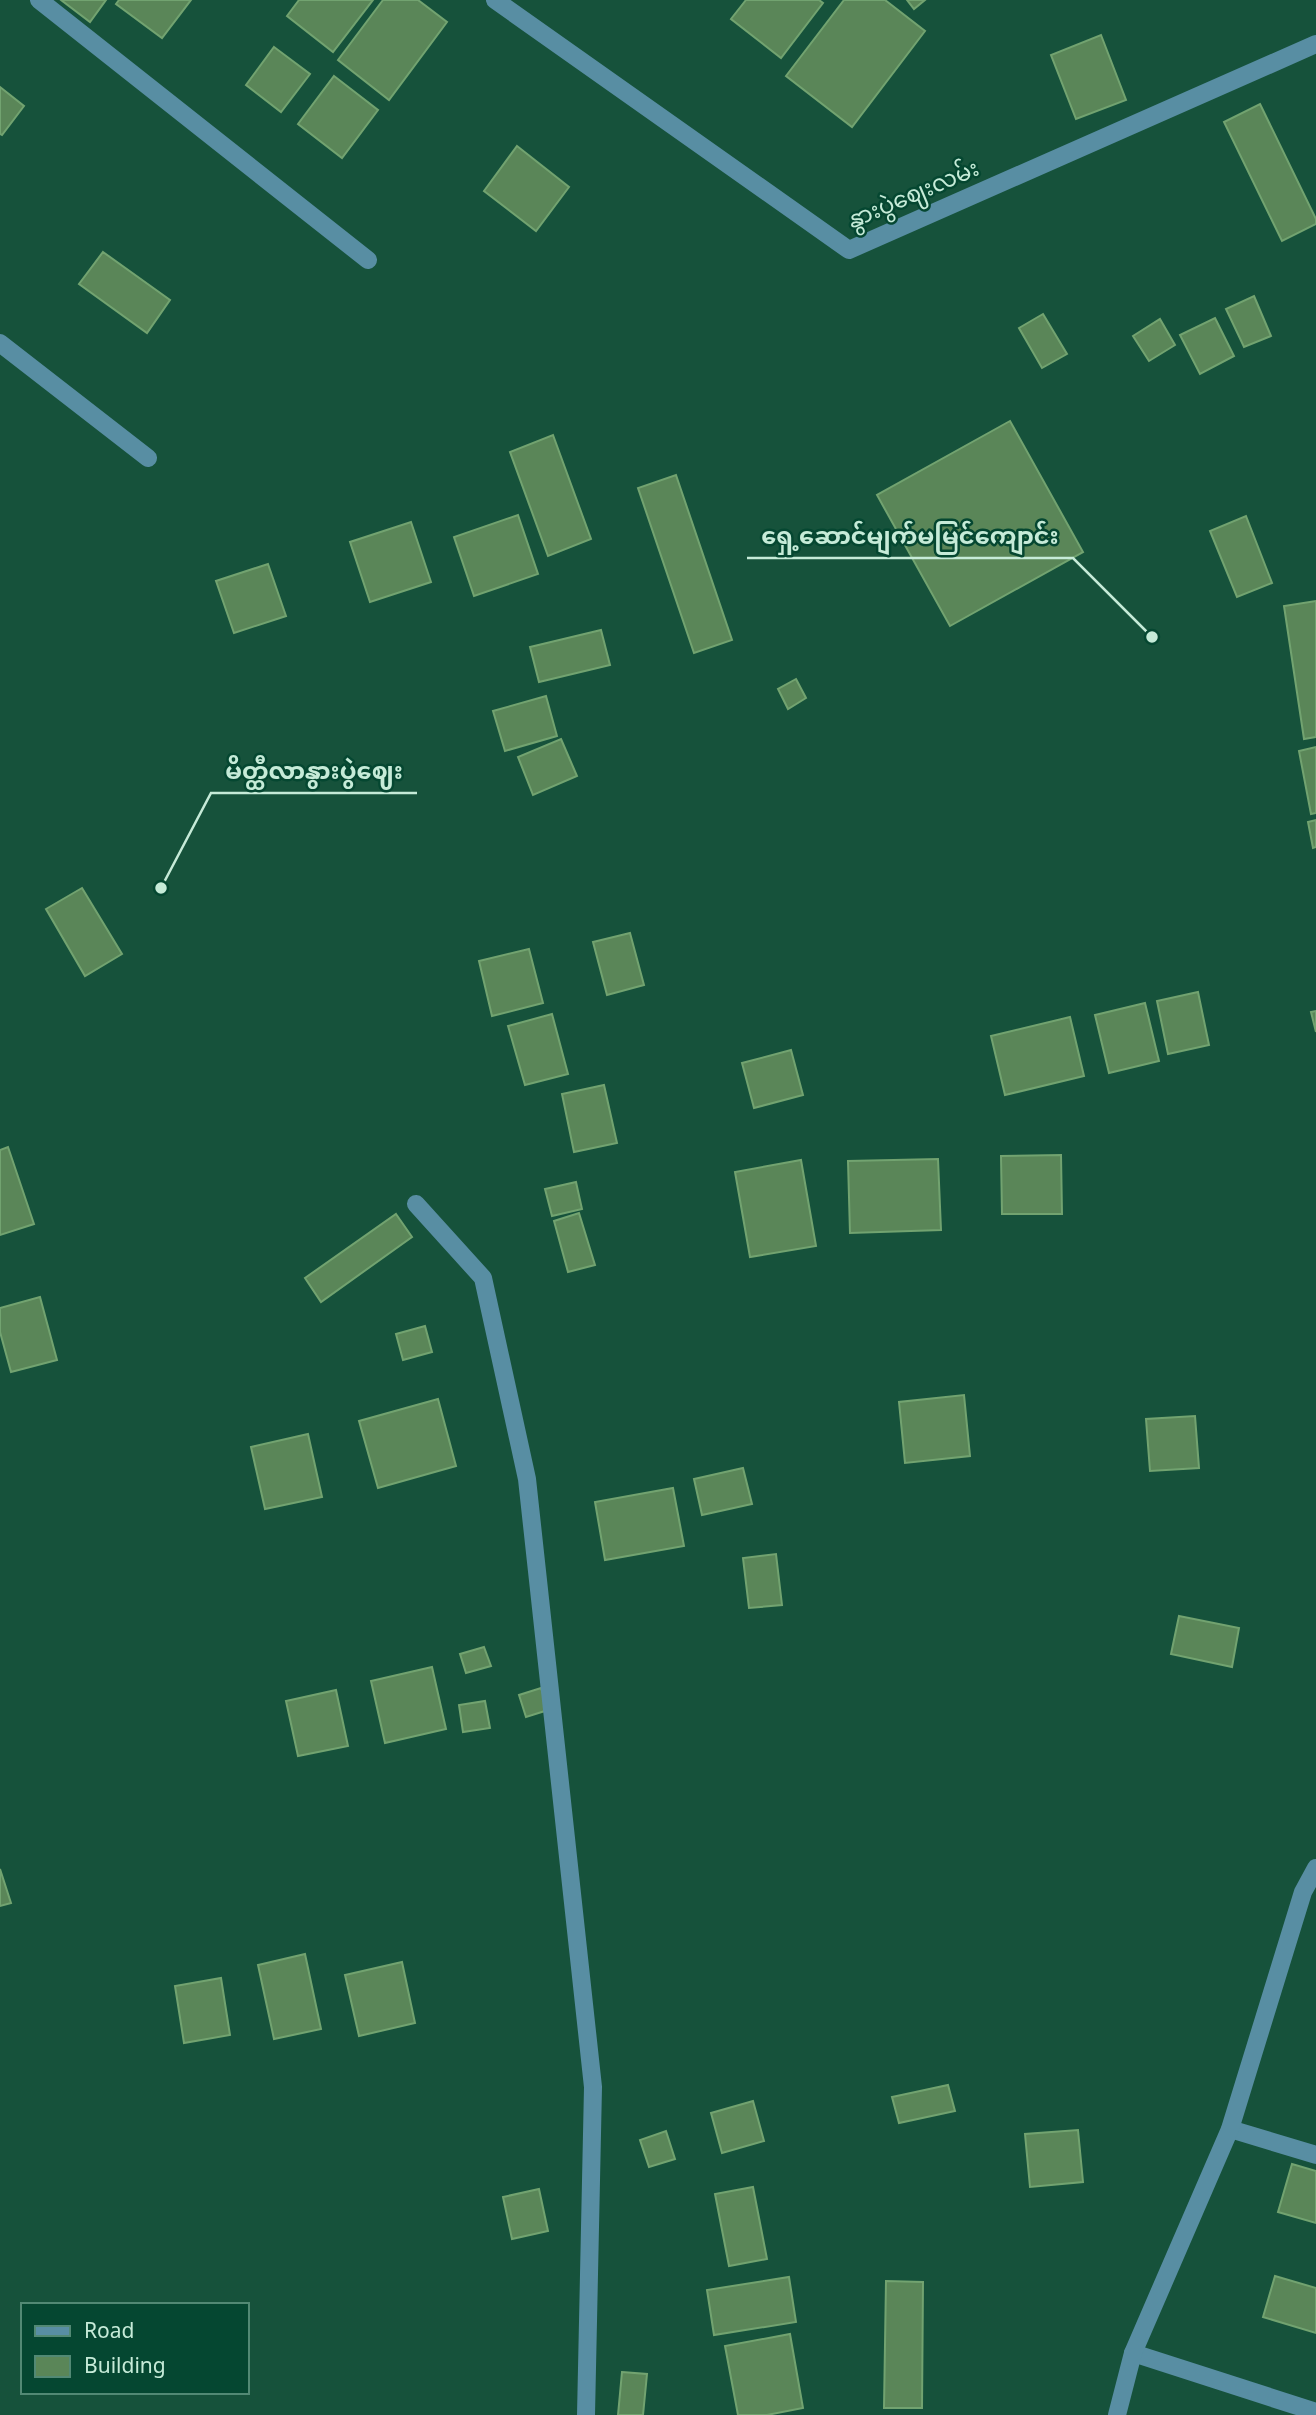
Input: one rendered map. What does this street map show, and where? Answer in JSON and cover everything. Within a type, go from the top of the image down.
[{"type":"street","points":[[39,0],[368,260]]},
{"type":"street","name":"နွားပွဲဈေးလမ်း","points":[[495,0],[849,250],[1316,44]]},
{"type":"street","points":[[0,343],[148,458]]},
{"type":"street","points":[[416,1204],[482,1278],[527,1479],[593,2087],[586,2415]]},
{"type":"street","points":[[1117,2415],[1133,2353],[1230,2129],[1310,1893],[1316,1868]]},
{"type":"street","points":[[1230,2129],[1316,2155]]},
{"type":"street","points":[[1133,2353],[1316,2412]]},
{"type":"building","points":[[61,0],[106,0],[90,22]]},
{"type":"building","points":[[119,0],[191,0],[162,38],[116,4]]},
{"type":"building","points":[[299,0],[373,0],[333,52],[287,16]]},
{"type":"building","points":[[383,0],[418,0],[447,22],[389,100],[338,60]]},
{"type":"building","points":[[746,0],[819,0],[823,3],[781,58],[731,19]]},
{"type":"building","points":[[844,0],[885,0],[925,31],[852,127],[786,76]]},
{"type":"building","points":[[907,0],[925,0],[914,9]]},
{"type":"building","points":[[1101,35],[1126,100],[1076,119],[1051,55]]},
{"type":"building","points":[[274,47],[310,74],[281,112],[246,85]]},
{"type":"building","points":[[334,76],[378,110],[342,158],[298,124]]},
{"type":"building","points":[[0,87],[24,106],[2,135],[0,134]]},
{"type":"building","points":[[1260,104],[1316,219],[1316,224],[1282,241],[1224,122]]},
{"type":"building","points":[[517,146],[569,187],[536,231],[484,191]]},
{"type":"building","points":[[103,252],[170,300],[147,333],[79,284]]},
{"type":"building","points":[[1254,296],[1271,336],[1244,347],[1226,309]]},
{"type":"building","points":[[1043,314],[1067,354],[1042,368],[1019,328]]},
{"type":"building","points":[[1215,318],[1234,356],[1200,374],[1180,335]]},
{"type":"building","points":[[1160,319],[1175,345],[1149,361],[1133,336]]},
{"type":"building","points":[[1010,421],[1083,552],[950,626],[877,495]]},
{"type":"building","points":[[553,435],[591,539],[548,556],[510,452]]},
{"type":"building","points":[[676,475],[732,640],[694,653],[638,488]]},
{"type":"building","points":[[518,515],[538,574],[474,596],[454,537]]},
{"type":"building","points":[[1246,516],[1272,583],[1237,597],[1210,531]]},
{"type":"building","points":[[411,522],[431,582],[370,602],[350,542]]},
{"type":"building","points":[[268,564],[286,616],[234,633],[216,581]]},
{"type":"building","points":[[1316,601],[1316,737],[1304,739],[1284,606]]},
{"type":"building","points":[[601,630],[610,665],[539,682],[530,647]]},
{"type":"building","points":[[796,679],[806,698],[788,709],[778,689]]},
{"type":"building","points":[[546,696],[557,736],[505,751],[493,711]]},
{"type":"building","points":[[561,739],[577,776],[533,795],[518,757]]},
{"type":"building","points":[[1316,747],[1316,813],[1311,814],[1299,751]]},
{"type":"building","points":[[1316,820],[1316,847],[1313,848],[1308,822]]},
{"type":"building","points":[[82,888],[122,954],[85,976],[46,909]]},
{"type":"building","points":[[630,933],[644,985],[607,995],[593,942]]},
{"type":"building","points":[[529,949],[543,1003],[492,1016],[479,961]]},
{"type":"building","points":[[1198,992],[1209,1045],[1168,1054],[1157,1001]]},
{"type":"building","points":[[1145,1003],[1159,1061],[1109,1073],[1095,1015]]},
{"type":"building","points":[[1316,1011],[1316,1032],[1311,1012]]},
{"type":"building","points":[[552,1014],[568,1074],[525,1085],[508,1026]]},
{"type":"building","points":[[1070,1017],[1084,1076],[1005,1095],[991,1036]]},
{"type":"building","points":[[791,1050],[803,1095],[754,1108],[742,1063]]},
{"type":"building","points":[[604,1085],[617,1143],[574,1152],[562,1094]]},
{"type":"building","points":[[8,1147],[34,1224],[0,1235],[0,1150]]},
{"type":"building","points":[[1061,1155],[1062,1214],[1002,1214],[1001,1156]]},
{"type":"building","points":[[938,1159],[941,1230],[850,1233],[848,1161]]},
{"type":"building","points":[[801,1160],[816,1246],[750,1257],[735,1172]]},
{"type":"building","points":[[576,1182],[582,1209],[552,1216],[545,1189]]},
{"type":"building","points":[[579,1213],[595,1265],[568,1272],[554,1221]]},
{"type":"building","points":[[396,1214],[412,1237],[321,1302],[305,1278]]},
{"type":"building","points":[[40,1297],[57,1360],[11,1372],[0,1332],[0,1308]]},
{"type":"building","points":[[425,1326],[432,1352],[403,1360],[396,1334]]},
{"type":"building","points":[[964,1395],[970,1456],[905,1463],[899,1402]]},
{"type":"building","points":[[438,1399],[456,1466],[378,1488],[359,1421]]},
{"type":"building","points":[[1195,1416],[1199,1468],[1150,1471],[1146,1419]]},
{"type":"building","points":[[308,1434],[322,1497],[265,1509],[251,1447]]},
{"type":"building","points":[[743,1468],[752,1504],[702,1515],[694,1479]]},
{"type":"building","points":[[673,1488],[684,1546],[605,1560],[595,1502]]},
{"type":"building","points":[[776,1554],[782,1605],[749,1608],[743,1558]]},
{"type":"building","points":[[1179,1616],[1239,1628],[1232,1667],[1171,1654]]},
{"type":"building","points":[[484,1647],[491,1666],[466,1673],[460,1654]]},
{"type":"building","points":[[432,1667],[446,1729],[385,1743],[371,1681]]},
{"type":"building","points":[[541,1688],[548,1710],[526,1717],[519,1695]]},
{"type":"building","points":[[336,1690],[348,1746],[298,1756],[286,1701]]},
{"type":"building","points":[[485,1701],[490,1728],[463,1732],[459,1705]]},
{"type":"building","points":[[0,1869],[11,1903],[0,1906]]},
{"type":"building","points":[[305,1954],[321,2029],[274,2039],[258,1965]]},
{"type":"building","points":[[402,1962],[415,2023],[359,2036],[345,1975]]},
{"type":"building","points":[[221,1978],[230,2035],[184,2043],[175,1986]]},
{"type":"building","points":[[948,2085],[955,2111],[899,2123],[892,2097]]},
{"type":"building","points":[[753,2101],[764,2141],[722,2153],[711,2113]]},
{"type":"building","points":[[1078,2130],[1083,2182],[1030,2187],[1025,2134]]},
{"type":"building","points":[[666,2131],[675,2159],[649,2167],[640,2140]]},
{"type":"building","points":[[1292,2164],[1316,2171],[1316,2223],[1278,2212]]},
{"type":"building","points":[[753,2187],[767,2259],[729,2266],[715,2194]]},
{"type":"building","points":[[539,2189],[548,2231],[512,2239],[503,2197]]},
{"type":"building","points":[[1275,2276],[1316,2288],[1316,2333],[1263,2317]]},
{"type":"building","points":[[789,2277],[796,2322],[714,2335],[707,2290]]},
{"type":"building","points":[[886,2281],[923,2282],[922,2408],[884,2408]]},
{"type":"building","points":[[790,2334],[803,2408],[767,2415],[738,2415],[725,2346]]},
{"type":"building","points":[[622,2372],[647,2374],[643,2415],[618,2415]]},
{"type":"place","name":"ရှေ့ဆောင်မျက်မမြင်ကျောင်း","points":[[1152,637]]},
{"type":"place","name":"မိတ္ထီလာနွားပွဲဈေး","points":[[161,888]]}]
